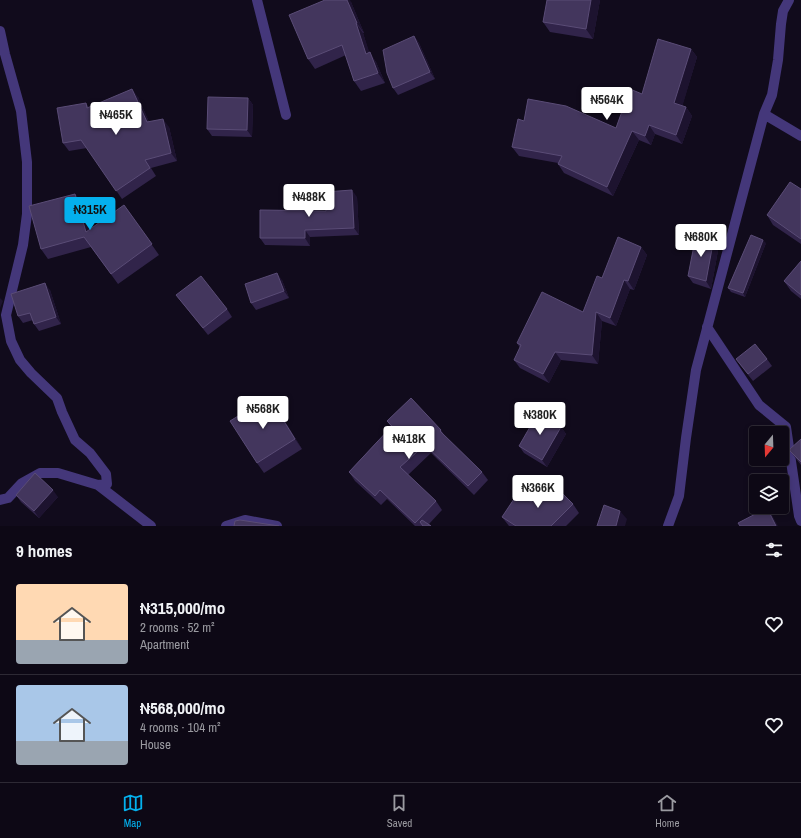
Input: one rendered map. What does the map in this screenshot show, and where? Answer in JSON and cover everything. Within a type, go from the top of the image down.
[{"type":"street","points":[[257,0],[286,115]]},
{"type":"street","points":[[668,526],[679,496],[696,370],[764,114],[772,94],[778,60],[783,11],[789,0]]},
{"type":"street","points":[[0,31],[21,111],[27,162],[27,214],[23,246],[6,315],[11,341],[20,360],[57,398],[75,440],[90,453],[106,474],[107,484],[98,485]]},
{"type":"street","points":[[764,114],[801,136]]},
{"type":"street","points":[[707,327],[759,405],[786,427],[798,516],[801,521]]},
{"type":"street","points":[[0,500],[8,498],[22,483],[40,473],[58,473],[98,485],[151,526]]},
{"type":"street","points":[[226,526],[245,520],[277,526]]},
{"type":"building","points":[[325,0],[347,0],[357,23],[366,54],[370,52],[378,73],[354,81],[342,45],[308,59],[289,15]]},
{"type":"building","points":[[547,0],[591,0],[586,29],[543,22]]},
{"type":"building","points":[[414,36],[430,72],[393,88],[387,73],[383,50]]},
{"type":"building","points":[[658,39],[691,49],[674,103],[686,107],[676,135],[649,125],[645,136],[632,131],[607,187],[558,164],[562,156],[512,147],[518,119],[524,121],[528,99],[566,106],[616,128],[630,89],[642,94]]},
{"type":"building","points":[[132,89],[147,122],[163,119],[171,153],[145,160],[150,168],[116,191],[81,140],[63,143],[57,108],[86,103],[87,108]]},
{"type":"building","points":[[208,97],[248,98],[247,130],[207,129]]},
{"type":"building","points":[[790,182],[801,189],[801,239],[767,215]]},
{"type":"building","points":[[352,190],[354,228],[305,230],[305,238],[260,238],[260,210],[326,211],[325,192]]},
{"type":"building","points":[[75,194],[86,232],[124,205],[152,244],[111,274],[84,237],[41,249],[29,206]]},
{"type":"building","points":[[696,235],[714,238],[706,281],[688,276]]},
{"type":"building","points":[[751,235],[763,240],[743,293],[728,288]]},
{"type":"building","points":[[618,237],[641,247],[628,281],[624,280],[610,318],[596,312],[592,355],[555,352],[543,374],[514,360],[521,345],[517,343],[542,292],[583,312],[597,276],[602,278]]},
{"type":"building","points":[[801,261],[801,295],[784,281]]},
{"type":"building","points":[[277,273],[284,291],[251,303],[245,284]]},
{"type":"building","points":[[201,276],[227,309],[203,328],[176,295]]},
{"type":"building","points":[[45,283],[56,317],[34,324],[30,313],[18,316],[11,294]]},
{"type":"building","points":[[755,344],[767,359],[748,374],[736,359]]},
{"type":"building","points":[[269,397],[295,439],[257,463],[230,421]]},
{"type":"building","points":[[411,398],[441,430],[440,431],[482,472],[468,486],[425,445],[400,467],[436,501],[415,523],[380,490],[375,496],[349,472],[392,426],[387,421]]},
{"type":"building","points":[[538,413],[561,427],[542,460],[519,446]]},
{"type":"building","points":[[801,439],[801,462],[790,451],[790,449]]},
{"type":"building","points":[[35,473],[53,490],[34,511],[16,495]]},
{"type":"building","points":[[551,482],[573,504],[551,526],[516,526],[502,517],[518,493],[531,502]]},
{"type":"building","points":[[604,505],[620,511],[616,526],[597,526]]},
{"type":"building","points":[[755,514],[770,514],[776,526],[740,526],[738,523]]},
{"type":"building","points":[[240,520],[279,526],[234,526],[235,521]]},
{"type":"building","points":[[422,520],[431,526],[423,526],[420,522]]}]
